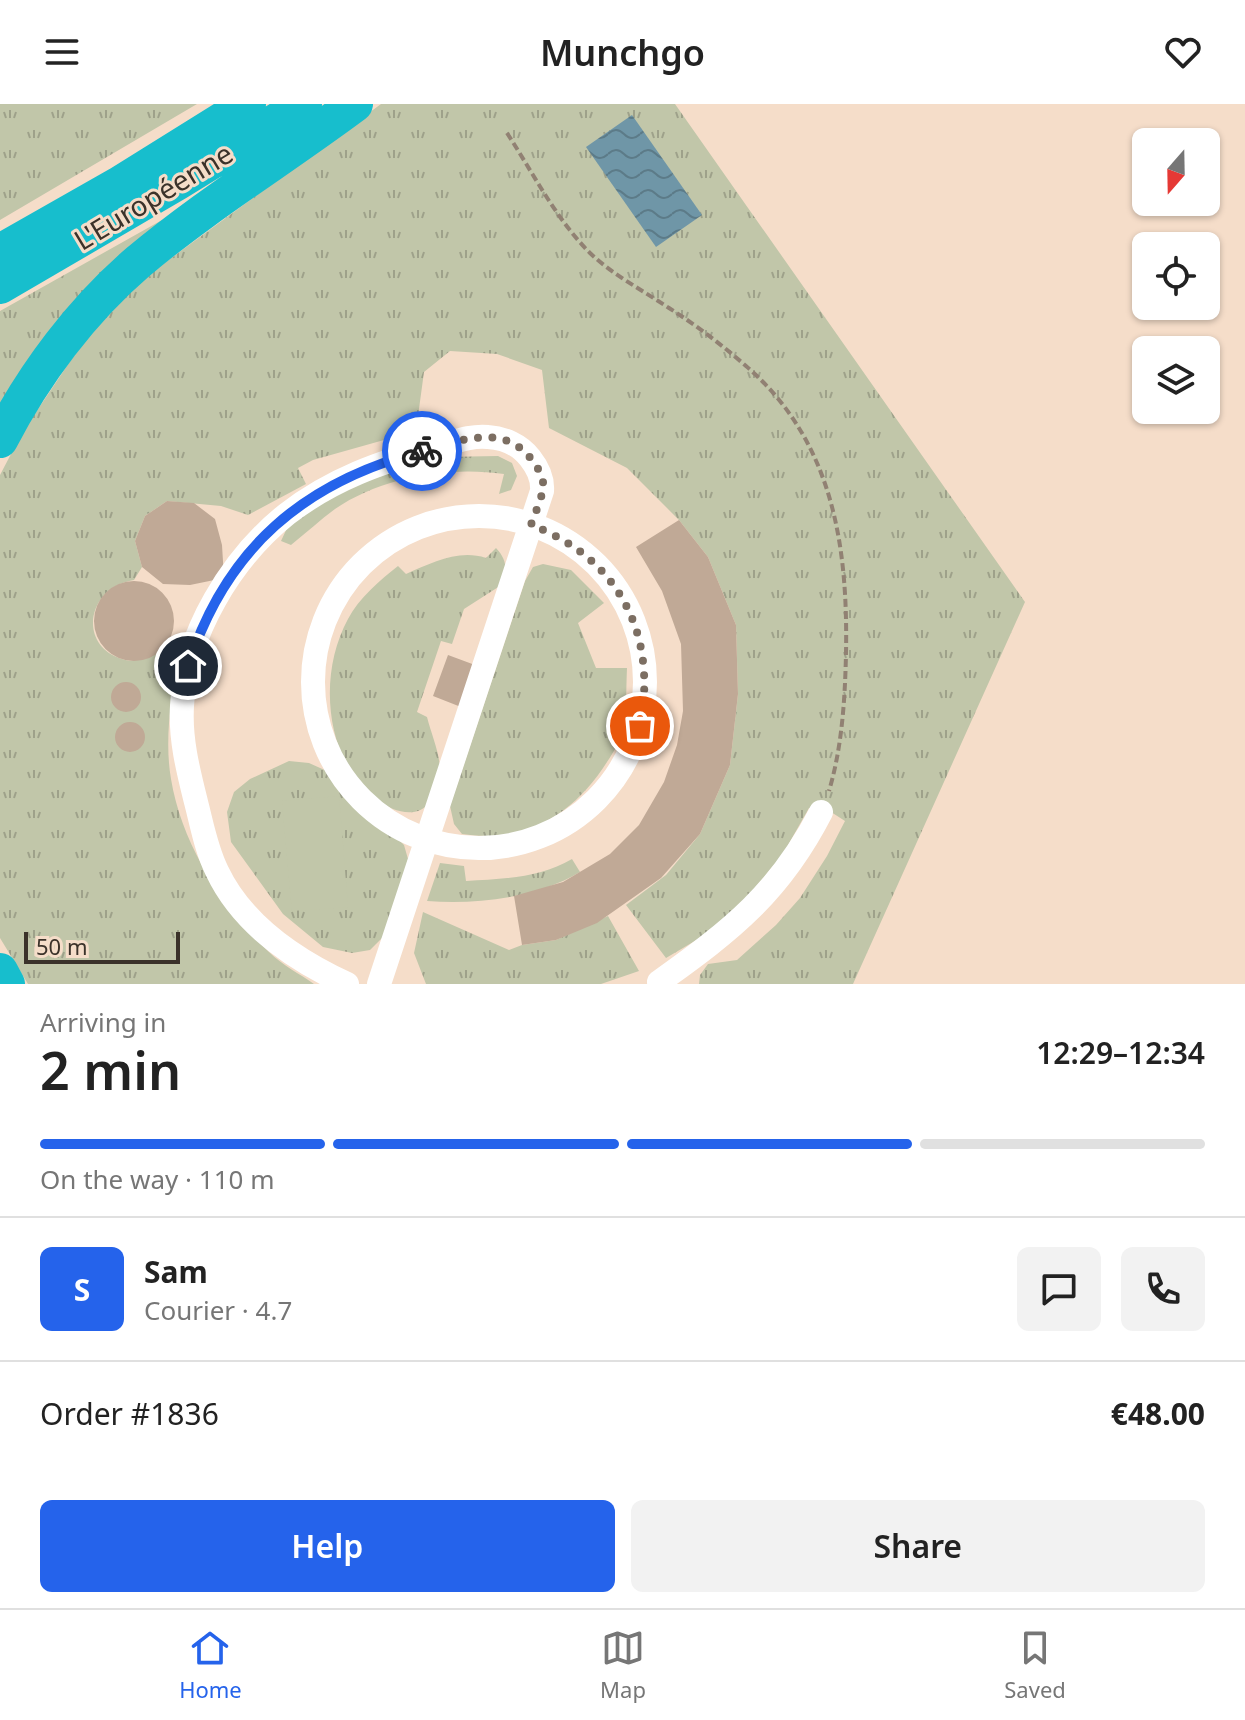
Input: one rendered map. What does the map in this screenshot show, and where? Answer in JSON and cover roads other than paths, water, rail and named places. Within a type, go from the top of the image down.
[{"type":"highway","name":"L'Européenne","points":[[0,252],[118,185],[248,104]]},
{"type":"highway","name":"L'Européenne","points":[[0,286],[304,104]]},
{"type":"highway","points":[[0,440],[49,361],[117,282],[174,235],[355,104]]},
{"type":"highway","points":[[0,971],[7,984]]},
{"type":"lane","points":[[347,984],[307,964],[267,934],[225,887],[213,863],[192,785],[183,737],[184,686],[196,641],[223,588],[268,532],[316,494],[370,466],[484,436],[507,441],[527,453],[543,482],[379,984]]},
{"type":"lane","points":[[478,516],[531,525],[548,531],[579,550],[605,574],[626,604],[643,655],[645,690],[640,726],[627,759],[607,789],[581,813],[550,832],[498,847],[462,847],[427,839],[395,824],[366,803],[342,776],[325,744],[316,710],[313,674],[325,621],[341,590],[364,562],[385,545],[409,532],[443,520],[478,516]]},
{"type":"lane","points":[[658,983],[732,928],[765,896],[796,857],[821,812]]},
{"type":"water","points":[[632,115],[702,215],[656,247],[586,147]]}]
